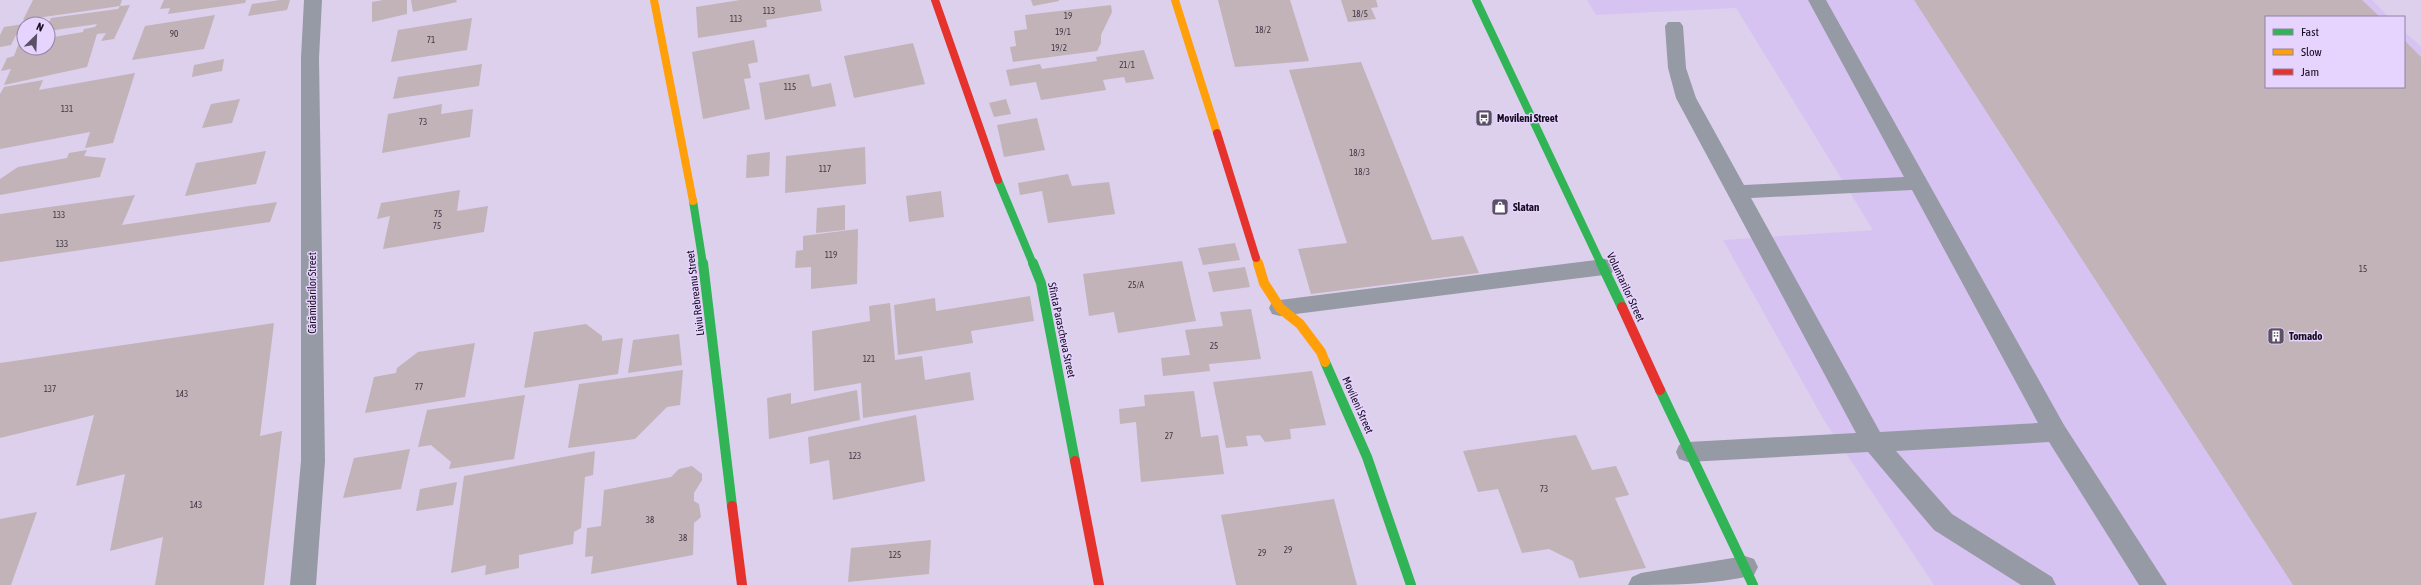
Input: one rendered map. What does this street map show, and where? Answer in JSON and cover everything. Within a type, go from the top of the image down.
[{"type":"street","name":"Cărămidarilor Street","points":[[303,585],[313,461],[310,58],[313,0]]},
{"type":"street","name":"Liviu Rebreanu Street","points":[[654,0],[702,245],[742,585]]},
{"type":"street","name":"Sfînta Parascheva Street","points":[[935,0],[958,63],[977,130],[1040,282],[1099,585]]},
{"type":"street","name":"Movileni Street","points":[[1175,0],[1264,283],[1280,308],[1300,324],[1321,352],[1367,457],[1410,585]]},
{"type":"street","name":"Voluntarilor Street","points":[[1476,0],[1604,267],[1688,452],[1749,576]]},
{"type":"street","points":[[1817,0],[2055,432],[2154,585]]},
{"type":"street","points":[[1674,26],[1677,68],[1686,98],[1873,442],[1943,522],[2043,585]]},
{"type":"street","points":[[1738,192],[1918,183]]},
{"type":"street","points":[[1280,308],[1604,267]]},
{"type":"street","points":[[1688,452],[2055,432]]},
{"type":"street","points":[[1641,585],[1749,576]]},
{"type":"shaded area","points":[[1587,0],[2372,0],[2388,16],[2265,16],[2265,88],[2405,88],[2405,32],[2421,47],[2421,585],[1934,585],[1825,422],[1723,240],[1873,230],[1736,8],[1596,15]]},
{"type":"building","points":[[33,0],[122,0],[120,6],[51,16],[25,16]]},
{"type":"building","points":[[164,0],[246,0],[245,3],[168,14],[170,8],[160,9]]},
{"type":"building","points":[[290,0],[287,10],[248,16],[252,4]]},
{"type":"building","points":[[383,0],[407,0],[407,14],[372,22],[372,2]]},
{"type":"building","points":[[411,0],[456,0],[457,2],[413,12]]},
{"type":"building","points":[[740,0],[820,0],[822,11],[766,20],[767,27],[698,38],[696,7]]},
{"type":"building","points":[[1031,0],[1059,0],[1059,1],[1033,6]]},
{"type":"building","points":[[1218,0],[1290,0],[1309,61],[1235,67]]},
{"type":"building","points":[[1341,0],[1376,0],[1378,7],[1371,8],[1376,19],[1348,22]]},
{"type":"building","name":"Tornado","points":[[1914,0],[2362,0],[2379,16],[2265,16],[2265,88],[2405,88],[2405,41],[2421,57],[2421,585],[2293,585]]},
{"type":"building","points":[[130,5],[114,39],[101,41],[106,33],[97,34],[87,67],[4,85],[11,69],[1,71],[7,58],[14,56],[16,51],[16,56],[56,56],[56,37],[83,32],[84,29],[95,27],[97,24],[56,30],[56,17],[118,9],[120,6]]},
{"type":"building","points":[[1111,5],[1112,12],[1101,35],[1101,43],[1097,51],[1013,62],[1010,47],[1016,46],[1014,31],[1027,29],[1025,15]]},
{"type":"building","points":[[215,15],[204,49],[132,60],[145,26]]},
{"type":"building","points":[[472,18],[467,50],[391,62],[398,30]]},
{"type":"building","points":[[16,25],[16,35],[11,45],[0,47],[0,35],[4,27]]},
{"type":"building","points":[[754,40],[758,62],[748,64],[751,78],[744,79],[750,109],[703,119],[692,52]]},
{"type":"building","points":[[913,43],[925,84],[854,98],[844,56]]},
{"type":"building","points":[[1144,50],[1154,79],[1126,83],[1124,77],[1103,80],[1106,90],[1041,100],[1036,82],[1010,86],[1006,70],[1040,64],[1042,69],[1097,61],[1096,57]]},
{"type":"building","points":[[224,59],[222,71],[192,77],[194,65]]},
{"type":"building","points":[[1361,62],[1432,240],[1463,236],[1479,273],[1311,294],[1298,249],[1347,243],[1289,70]]},
{"type":"building","points":[[482,64],[479,86],[393,99],[398,77]]},
{"type":"building","points":[[135,73],[113,143],[85,148],[90,132],[0,149],[0,94],[4,87],[43,80],[39,90]]},
{"type":"building","points":[[809,74],[812,87],[831,83],[836,106],[765,120],[759,83]]},
{"type":"building","points":[[240,99],[232,123],[202,128],[211,104]]},
{"type":"building","points":[[1006,99],[1011,114],[994,117],[989,103]]},
{"type":"building","points":[[442,104],[441,114],[473,109],[470,137],[382,153],[388,114]]},
{"type":"building","points":[[1037,118],[1045,150],[1004,157],[997,125]]},
{"type":"building","points":[[865,147],[866,184],[785,193],[786,156]]},
{"type":"building","points":[[87,150],[84,156],[106,158],[100,177],[0,195],[0,179],[18,167],[67,158],[69,153]]},
{"type":"building","points":[[266,151],[256,184],[185,196],[196,163]]},
{"type":"building","points":[[770,152],[769,176],[746,178],[747,155]]},
{"type":"building","points":[[1068,174],[1072,186],[1109,182],[1115,214],[1048,223],[1042,191],[1020,195],[1018,183]]},
{"type":"building","points":[[460,190],[457,211],[488,206],[484,232],[383,249],[390,216],[377,219],[381,203]]},
{"type":"building","points":[[941,191],[944,217],[909,222],[906,196]]},
{"type":"building","points":[[135,195],[122,225],[277,202],[270,222],[0,262],[0,214]]},
{"type":"building","points":[[845,205],[845,230],[816,233],[817,208]]},
{"type":"building","points":[[858,229],[857,284],[811,289],[811,267],[795,268],[796,251],[803,250],[803,236]]},
{"type":"building","points":[[1235,243],[1240,260],[1203,265],[1198,248]]},
{"type":"building","points":[[1182,261],[1196,321],[1118,333],[1114,312],[1089,316],[1083,274]]},
{"type":"building","points":[[1245,267],[1250,287],[1213,292],[1208,272]]},
{"type":"building","points":[[1030,296],[1034,321],[971,331],[973,343],[898,355],[894,305],[935,298],[936,311]]},
{"type":"building","points":[[890,303],[895,360],[922,356],[925,380],[970,372],[974,400],[863,418],[861,383],[814,391],[812,331],[870,321],[869,306]]},
{"type":"building","points":[[1251,309],[1261,359],[1209,364],[1210,371],[1163,376],[1161,358],[1190,355],[1185,330],[1223,326],[1220,312]]},
{"type":"building","points":[[274,323],[260,436],[282,431],[264,585],[155,585],[163,537],[110,551],[125,474],[76,486],[94,415],[0,438],[0,363]]},
{"type":"building","points":[[586,324],[602,336],[602,341],[623,338],[618,374],[524,388],[534,332]]},
{"type":"building","points":[[679,334],[682,365],[628,373],[633,340]]},
{"type":"building","points":[[475,343],[465,397],[365,413],[374,377],[396,373],[397,368],[418,352]]},
{"type":"building","points":[[683,370],[680,405],[667,407],[635,439],[568,448],[579,384]]},
{"type":"building","points":[[1312,371],[1326,425],[1290,429],[1291,439],[1265,442],[1260,435],[1246,436],[1248,446],[1226,448],[1213,382]]},
{"type":"building","points":[[857,390],[860,420],[769,439],[767,398],[791,393],[791,404]]},
{"type":"building","points":[[1194,391],[1201,437],[1218,435],[1224,474],[1141,482],[1136,422],[1120,424],[1119,409],[1145,406],[1144,395]]},
{"type":"building","points":[[525,395],[514,459],[449,469],[451,462],[431,445],[418,447],[427,410]]},
{"type":"building","points":[[916,415],[925,481],[833,500],[829,460],[810,464],[808,437]]},
{"type":"building","points":[[1576,435],[1592,470],[1616,466],[1629,495],[1615,498],[1646,568],[1579,578],[1573,561],[1549,549],[1522,553],[1498,489],[1478,492],[1463,451]]},
{"type":"building","points":[[410,449],[401,489],[343,498],[354,458]]},
{"type":"building","points":[[595,451],[593,475],[585,477],[581,528],[574,532],[573,544],[519,555],[519,568],[485,575],[486,565],[451,573],[464,476]]},
{"type":"building","points":[[692,466],[702,474],[702,480],[694,493],[694,501],[699,504],[701,517],[694,523],[693,555],[591,574],[593,556],[585,557],[587,528],[601,526],[604,490],[671,477],[679,469]]},
{"type":"building","points":[[457,482],[453,505],[416,511],[420,489]]},
{"type":"building","points":[[1334,499],[1357,585],[1236,585],[1221,515]]},
{"type":"building","points":[[37,512],[11,585],[0,585],[0,519]]},
{"type":"building","points":[[931,540],[929,574],[848,582],[851,548]]},
{"type":"traffic: fast","points":[[1476,0],[1622,307]]},
{"type":"traffic: fast","points":[[998,180],[1041,283],[1075,461]]},
{"type":"traffic: fast","points":[[693,201],[701,245],[732,506]]},
{"type":"traffic: fast","points":[[1325,362],[1367,457],[1411,585]]},
{"type":"traffic: fast","points":[[1660,390],[1753,585]]},
{"type":"traffic: slow","points":[[654,0],[693,201]]},
{"type":"traffic: slow","points":[[1175,0],[1217,133]]},
{"type":"traffic: slow","points":[[1256,258],[1264,283],[1280,308],[1300,324],[1321,352],[1325,362]]},
{"type":"traffic: jam","points":[[935,0],[989,158],[998,180]]},
{"type":"traffic: jam","points":[[1217,133],[1256,258]]},
{"type":"traffic: jam","points":[[1622,307],[1660,390]]},
{"type":"traffic: jam","points":[[1075,461],[1099,585]]},
{"type":"traffic: jam","points":[[732,506],[742,585]]},
{"type":"place","name":"Movileni Street","points":[[1484,118]]},
{"type":"place","name":"Slatan","points":[[1500,207]]},
{"type":"place","name":"Tornado","points":[[2276,336]]}]
